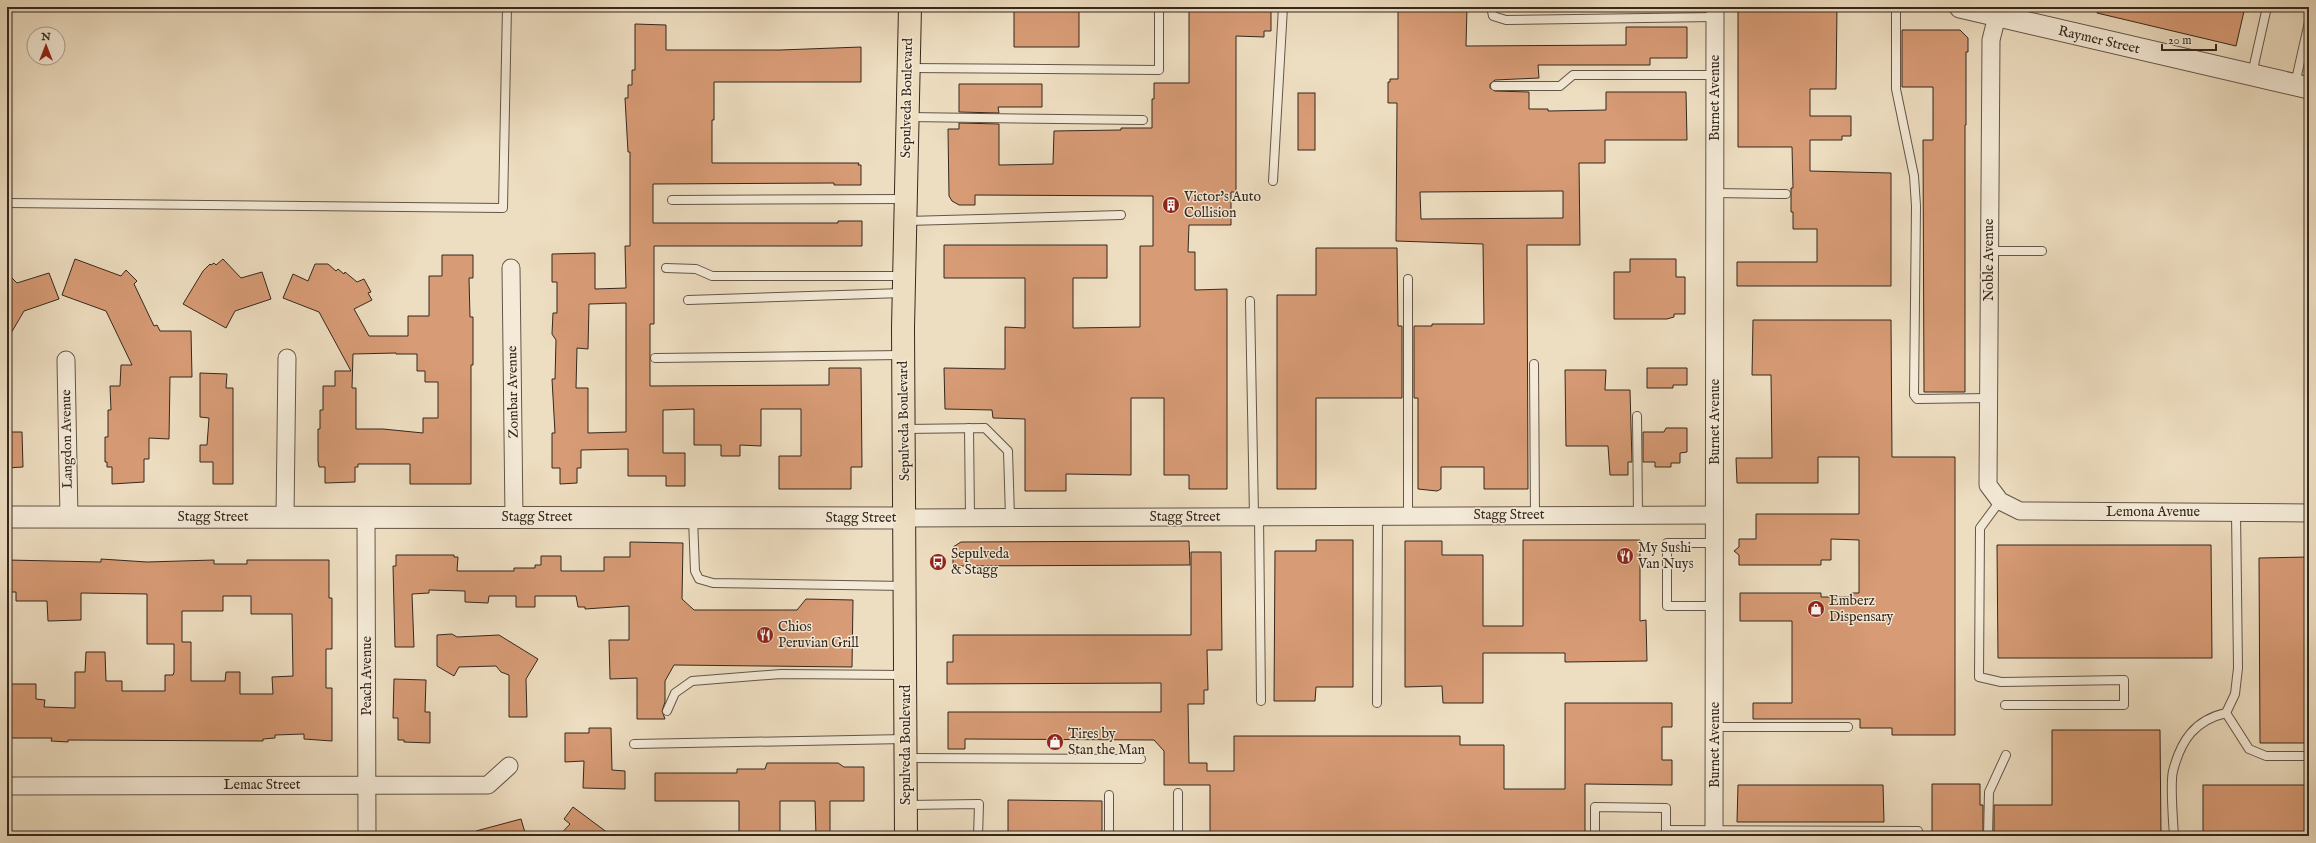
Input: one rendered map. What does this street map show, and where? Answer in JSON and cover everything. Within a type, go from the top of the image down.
[{"type":"main road","name":"Sepulveda Boulevard","points":[[906,836],[904,221],[910,7]]},
{"type":"street","name":"Raymer Street","points":[[1960,7],[2302,86]]},
{"type":"street","name":"Burnet Avenue","points":[[1714,833],[1715,12]]},
{"type":"street","name":"Noble Avenue","points":[[1997,16],[1992,40],[1988,485],[2000,501]]},
{"type":"street","name":"Zombar Avenue","points":[[511,268],[514,517]]},
{"type":"street","points":[[285,517],[287,358]]},
{"type":"street","name":"Langdon Avenue","points":[[66,360],[68,517]]},
{"type":"street","name":"Lemona Avenue","points":[[2000,501],[2020,511],[2309,513]]},
{"type":"street","name":"Stagg Street","points":[[7,517],[366,516],[905,518],[1714,515]]},
{"type":"street","name":"Peach Avenue","points":[[366,516],[367,836]]},
{"type":"street","name":"Lemac Street","points":[[7,786],[488,784],[509,766]]},
{"type":"lane","points":[[7,203],[503,208],[507,7]]},
{"type":"lane","points":[[1273,181],[1283,7]]},
{"type":"lane","points":[[1491,7],[1493,16],[1506,20],[1715,12]]},
{"type":"lane","points":[[1896,7],[1896,89],[1914,176],[1916,206],[1914,395],[1917,398],[1989,398]]},
{"type":"lane","points":[[2252,74],[2267,7]]},
{"type":"lane","points":[[908,68],[1159,70],[1159,11]]},
{"type":"lane","points":[[2302,86],[2309,22]]},
{"type":"lane","points":[[1495,86],[1560,86],[1573,75],[1715,75]]},
{"type":"lane","points":[[907,117],[1143,120]]},
{"type":"lane","points":[[1715,194],[1786,194]]},
{"type":"lane","points":[[672,200],[905,199]]},
{"type":"lane","points":[[904,221],[1121,215]]},
{"type":"lane","points":[[1989,251],[2042,251]]},
{"type":"lane","points":[[666,268],[696,269],[712,276],[904,285]]},
{"type":"lane","points":[[1408,279],[1408,516]]},
{"type":"lane","points":[[688,300],[904,285]]},
{"type":"lane","points":[[1250,301],[1262,701]]},
{"type":"lane","points":[[655,358],[904,355]]},
{"type":"lane","points":[[1534,364],[1534,515]]},
{"type":"lane","points":[[1637,416],[1638,515]]},
{"type":"lane","points":[[904,428],[985,428],[1008,451],[1010,517]]},
{"type":"lane","points":[[969,428],[970,517]]},
{"type":"lane","points":[[2000,501],[1980,528],[1979,677],[2001,682],[2124,680],[2124,705],[2005,706]]},
{"type":"lane","points":[[2226,713],[2235,694],[2238,668],[2236,513]]},
{"type":"lane","points":[[1377,702],[1378,516]]},
{"type":"lane","points":[[693,517],[695,571],[699,579],[713,583],[905,586]]},
{"type":"lane","points":[[1714,543],[1667,543],[1667,606],[1715,606]]},
{"type":"lane","points":[[667,711],[675,693],[692,681],[781,674],[905,675]]},
{"type":"lane","points":[[2226,713],[2250,749],[2266,756],[2309,756]]},
{"type":"lane","points":[[2174,836],[2172,772],[2189,732],[2210,717],[2226,713]]},
{"type":"lane","points":[[1715,727],[1848,727]]},
{"type":"lane","points":[[634,744],[906,748],[1142,759]]},
{"type":"lane","points":[[1988,836],[1988,792],[2006,755]]},
{"type":"lane","points":[[1178,794],[1178,836]]},
{"type":"lane","points":[[1109,795],[1109,836]]},
{"type":"lane","points":[[906,805],[978,804],[978,836]]},
{"type":"lane","points":[[1594,836],[1594,807],[1666,808],[1666,833],[1918,832],[1918,836]]},
{"type":"building","points":[[1189,7],[1271,7],[1271,31],[1264,31],[1264,37],[1236,36],[1236,192],[1231,192],[1231,225],[1189,225],[1188,252],[1195,252],[1195,290],[1227,289],[1227,489],[1189,489],[1189,475],[1164,475],[1164,398],[1131,398],[1131,475],[1066,474],[1066,491],[1025,491],[1025,419],[993,418],[992,410],[945,409],[944,368],[1005,369],[1005,327],[1025,328],[1025,278],[944,278],[944,245],[1107,245],[1107,278],[1073,278],[1073,328],[1140,327],[1140,246],[1153,246],[1153,196],[975,195],[975,205],[959,205],[952,201],[949,196],[948,129],[959,129],[959,123],[999,124],[999,165],[1053,164],[1054,131],[1152,128],[1152,99],[1154,99],[1154,83],[1189,83]]},
{"type":"building","points":[[1398,7],[1467,7],[1466,46],[1626,45],[1626,27],[1687,27],[1687,58],[1650,58],[1650,65],[1538,65],[1539,78],[1495,80],[1490,84],[1490,88],[1495,91],[1529,92],[1529,109],[1548,109],[1548,111],[1606,110],[1606,92],[1686,92],[1687,140],[1605,140],[1605,163],[1579,163],[1580,245],[1527,245],[1528,489],[1484,489],[1484,467],[1441,467],[1441,489],[1437,491],[1418,489],[1418,398],[1414,398],[1414,326],[1432,326],[1432,324],[1484,324],[1483,244],[1396,241],[1397,103],[1388,103],[1388,82],[1390,82],[1390,79],[1398,79]],"holes":[[[1563,191],[1563,218],[1421,219],[1420,192]]]},
{"type":"building","points":[[1738,7],[1837,7],[1836,89],[1810,89],[1810,116],[1851,116],[1851,136],[1842,136],[1842,140],[1810,140],[1810,171],[1891,173],[1891,286],[1737,286],[1737,262],[1817,262],[1817,229],[1793,229],[1793,212],[1791,212],[1791,188],[1793,188],[1792,147],[1738,147]]},
{"type":"building","points":[[2098,7],[2245,7],[2236,46],[2097,13]]},
{"type":"building","points":[[1057,8],[1057,10],[1079,10],[1079,47],[1014,47],[1014,9]]},
{"type":"building","points":[[635,24],[666,25],[666,50],[780,50],[861,47],[861,82],[714,82],[712,163],[859,163],[858,165],[861,165],[861,185],[834,185],[834,183],[653,184],[653,223],[838,223],[838,221],[862,221],[862,246],[654,246],[654,324],[650,324],[650,386],[829,385],[829,368],[861,368],[862,467],[851,467],[851,489],[779,489],[779,456],[801,456],[801,409],[761,409],[761,446],[740,445],[740,456],[721,456],[721,445],[694,445],[694,409],[663,410],[663,453],[685,453],[685,486],[666,486],[666,476],[628,476],[628,449],[581,450],[581,468],[577,468],[577,483],[560,484],[560,468],[552,468],[552,433],[555,433],[552,379],[555,379],[556,340],[552,334],[553,313],[557,313],[557,282],[552,282],[552,254],[595,253],[595,289],[626,288],[625,246],[630,246],[630,152],[628,152],[625,98],[628,98],[628,85],[632,85],[632,70],[635,70]],"holes":[[[626,303],[626,432],[588,433],[588,388],[576,388],[577,348],[588,349],[589,304]]]},
{"type":"building","points":[[1902,30],[1960,30],[1968,38],[1968,52],[1966,52],[1965,125],[1965,392],[1924,392],[1923,140],[1933,140],[1933,87],[1902,87]]},
{"type":"building","points":[[959,84],[1042,84],[1042,107],[998,107],[999,113],[959,112]]},
{"type":"building","points":[[1298,93],[1315,93],[1315,150],[1298,150]]},
{"type":"building","points":[[1316,248],[1397,248],[1398,326],[1402,326],[1402,398],[1316,398],[1316,489],[1277,489],[1277,295],[1316,295]]},
{"type":"building","points":[[442,255],[473,255],[473,278],[469,278],[470,317],[473,317],[473,365],[471,365],[471,484],[410,484],[410,464],[358,464],[358,467],[355,467],[355,482],[325,483],[325,467],[319,467],[318,461],[318,429],[320,429],[320,410],[323,410],[323,386],[335,386],[335,371],[351,371],[319,312],[283,298],[293,274],[308,281],[315,264],[328,264],[336,271],[338,269],[344,274],[345,272],[357,282],[364,279],[371,292],[368,293],[372,300],[354,309],[369,336],[408,336],[408,316],[429,316],[429,276],[442,276]],"holes":[[[353,354],[417,354],[417,371],[425,371],[425,382],[438,382],[438,418],[423,418],[423,433],[383,429],[356,429],[356,388],[352,388]]]},
{"type":"building","points":[[75,259],[121,276],[126,270],[137,281],[134,284],[154,326],[157,325],[160,331],[191,331],[192,377],[170,377],[169,439],[149,438],[149,459],[144,459],[144,482],[112,484],[112,467],[107,467],[107,462],[105,462],[105,437],[108,437],[108,410],[111,410],[110,386],[120,386],[121,365],[132,365],[106,311],[62,295]]},
{"type":"building","points":[[223,259],[241,278],[262,272],[271,299],[235,311],[226,328],[183,304],[203,271],[210,264],[211,265],[214,263],[216,265]]},
{"type":"building","points":[[1630,259],[1676,259],[1676,277],[1685,277],[1685,314],[1674,314],[1674,317],[1667,319],[1614,319],[1614,272],[1630,272]]},
{"type":"building","points":[[7,273],[17,283],[49,273],[59,299],[24,311],[7,340]]},
{"type":"building","points":[[1753,320],[1891,320],[1892,457],[1955,457],[1955,735],[1892,735],[1892,728],[1860,728],[1860,719],[1753,719],[1753,703],[1792,703],[1792,621],[1740,621],[1740,593],[1821,593],[1821,597],[1851,597],[1851,593],[1859,593],[1859,540],[1831,539],[1831,560],[1821,560],[1821,565],[1739,565],[1739,555],[1734,551],[1739,547],[1739,539],[1756,539],[1756,514],[1859,514],[1859,457],[1818,457],[1818,483],[1737,483],[1736,458],[1772,458],[1771,375],[1752,375]]},
{"type":"building","points":[[1647,368],[1687,368],[1687,385],[1673,385],[1673,388],[1647,388]]},
{"type":"building","points":[[1565,370],[1606,370],[1605,390],[1630,390],[1632,462],[1628,462],[1628,475],[1610,475],[1608,446],[1566,446]]},
{"type":"building","points":[[200,373],[227,374],[226,388],[233,388],[233,484],[213,484],[213,462],[200,462],[200,445],[207,445],[209,418],[200,417]]},
{"type":"building","points":[[1666,428],[1687,428],[1687,452],[1680,453],[1680,463],[1671,463],[1671,467],[1655,467],[1655,462],[1643,462],[1643,432],[1664,432]]},
{"type":"building","points":[[7,432],[22,432],[23,467],[7,468]]},
{"type":"building","points":[[1316,540],[1353,540],[1353,687],[1316,687],[1315,701],[1274,701],[1275,551],[1316,551]]},
{"type":"building","points":[[1523,540],[1640,540],[1640,621],[1646,620],[1647,661],[1565,662],[1565,653],[1483,653],[1483,703],[1443,703],[1442,686],[1405,687],[1405,541],[1442,541],[1442,555],[1483,555],[1483,626],[1523,626]]},
{"type":"building","points":[[1189,541],[1190,565],[953,566],[953,547],[961,542]]},
{"type":"building","points":[[630,542],[683,543],[682,599],[694,610],[797,610],[806,599],[853,600],[852,667],[674,665],[665,681],[665,702],[662,711],[665,719],[637,719],[637,678],[610,679],[609,640],[629,640],[629,606],[585,609],[585,607],[578,607],[576,596],[535,596],[535,607],[516,607],[516,596],[489,596],[488,603],[465,602],[465,591],[429,590],[429,593],[412,594],[414,647],[395,647],[393,566],[396,566],[396,555],[454,555],[454,557],[458,557],[457,571],[514,571],[514,568],[535,568],[535,565],[541,565],[541,556],[561,556],[561,571],[604,571],[604,557],[630,557]]},
{"type":"building","points":[[1997,545],[2211,545],[2212,658],[1998,658]]},
{"type":"building","points":[[1191,552],[1221,552],[1222,650],[1207,650],[1208,690],[1204,690],[1204,704],[1188,704],[1189,763],[1207,763],[1207,771],[1234,771],[1234,736],[1460,736],[1460,745],[1504,745],[1504,789],[1565,789],[1565,703],[1672,703],[1672,727],[1662,727],[1662,760],[1672,760],[1672,785],[1585,784],[1585,836],[1210,836],[1210,785],[1164,785],[1164,751],[1154,740],[965,739],[965,749],[948,749],[948,712],[1161,712],[1161,683],[947,684],[947,662],[953,662],[953,635],[1191,635]]},
{"type":"building","points":[[2309,557],[2309,743],[2260,743],[2259,558]]},
{"type":"building","points":[[101,559],[147,562],[214,560],[214,564],[247,564],[247,560],[329,560],[329,598],[332,598],[332,649],[326,649],[326,688],[332,688],[332,741],[304,739],[304,734],[275,735],[275,738],[263,739],[263,741],[68,740],[68,742],[51,741],[52,738],[7,738],[7,684],[36,684],[36,699],[45,700],[44,707],[75,708],[75,672],[85,672],[86,652],[105,652],[106,681],[122,681],[122,691],[165,691],[165,675],[173,675],[174,672],[174,644],[147,644],[147,594],[81,593],[81,620],[48,621],[47,601],[16,601],[16,592],[7,592],[7,560],[101,562]],"holes":[[[223,596],[251,596],[251,614],[292,614],[293,676],[272,677],[273,694],[240,694],[240,672],[226,672],[225,681],[191,681],[191,642],[182,642],[182,611],[223,611]]]},
{"type":"building","points":[[452,634],[457,637],[499,635],[538,659],[526,679],[527,717],[509,717],[509,675],[501,672],[496,666],[459,667],[454,676],[437,666],[437,635]]},
{"type":"building","points":[[394,679],[426,680],[425,712],[430,712],[430,743],[404,742],[404,740],[398,740],[398,718],[393,718]]},
{"type":"building","points":[[589,728],[611,728],[612,770],[625,771],[625,789],[583,788],[584,761],[565,762],[565,733],[589,733]]},
{"type":"building","points":[[2052,730],[2160,730],[2161,836],[1994,836],[1994,805],[2052,805]]},
{"type":"building","points":[[767,763],[838,763],[844,767],[864,767],[864,801],[830,801],[830,836],[816,836],[815,801],[780,801],[780,836],[739,836],[739,801],[655,801],[655,773],[737,773],[737,769],[765,769]]},
{"type":"building","points":[[1932,784],[1980,784],[1980,805],[1983,805],[1983,836],[1932,836]]},
{"type":"building","points":[[1738,785],[1883,785],[1884,822],[1737,822]]},
{"type":"building","points":[[2203,785],[2309,785],[2309,836],[2203,836]]},
{"type":"building","points":[[1008,800],[1102,801],[1102,836],[1008,836]]},
{"type":"building","points":[[573,807],[612,836],[559,836],[570,824],[564,819]]},
{"type":"building","points":[[521,819],[526,836],[477,836],[476,831]]},
{"type":"place","name":"Victor's Auto Collision","points":[[1171,205]]},
{"type":"place","name":"My Sushi Van Nuys","points":[[1625,556]]},
{"type":"place","name":"Sepulveda & Stagg","points":[[938,562]]},
{"type":"place","name":"Emberz Dispensary","points":[[1816,609]]},
{"type":"place","name":"Chios Peruvian Grill","points":[[765,635]]},
{"type":"place","name":"Tires by Stan the Man","points":[[1055,742]]}]
